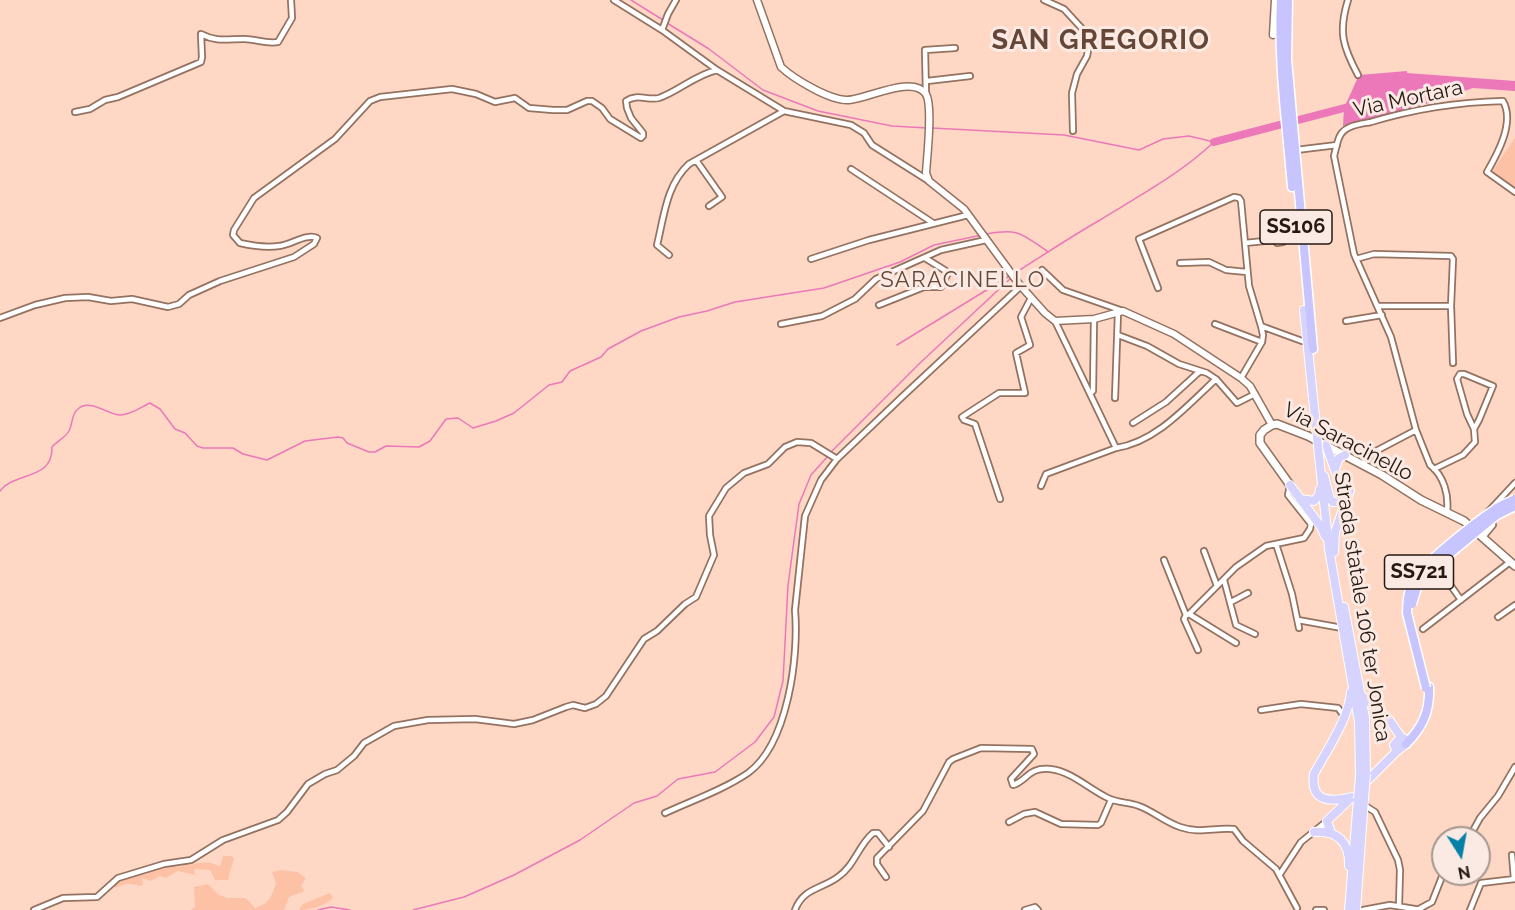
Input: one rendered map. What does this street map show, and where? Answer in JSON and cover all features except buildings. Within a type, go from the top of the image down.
[{"type":"highway","name":"SS106","points":[[1281,0],[1279,30],[1293,146],[1307,310]]},
{"type":"highway","name":"SS106","points":[[1284,86],[1288,0]]},
{"type":"highway","points":[[1286,30],[1293,0]]},
{"type":"highway","points":[[1273,35],[1284,86]]},
{"type":"highway","name":"Strada statale 106 ter Jonica","points":[[1307,310],[1313,349]]},
{"type":"highway","name":"SS721","points":[[1427,687],[1407,614],[1407,602],[1414,580],[1422,569],[1476,523],[1495,509],[1515,499]]},
{"type":"highway","name":"SS721","points":[[1404,739],[1420,722],[1426,704],[1427,687],[1412,615],[1412,603],[1418,584],[1425,574],[1472,535],[1497,515],[1515,506]]},
{"type":"main road","name":"Strada statale 106 ter Jonica","points":[[1307,310],[1307,341],[1317,418]]},
{"type":"main road","name":"Strada statale 106 ter Jonica","points":[[1313,349],[1320,456],[1343,628],[1359,722],[1363,775]]},
{"type":"main road","name":"Via Saracinello","points":[[1272,424],[1308,436],[1326,445],[1421,500],[1464,521],[1513,564]]},
{"type":"main road","points":[[1272,424],[1260,435],[1260,443],[1321,527],[1332,550]]},
{"type":"main road","points":[[1326,445],[1338,477],[1349,486],[1350,493],[1339,520],[1332,550]]},
{"type":"main road","points":[[1334,465],[1341,453]]},
{"type":"main road","points":[[1300,499],[1310,501],[1316,499],[1323,478]]},
{"type":"main road","points":[[1323,478],[1333,502],[1343,502],[1350,493]]},
{"type":"main road","name":"Strada statale 106 ter Jonica","points":[[1332,550],[1365,718],[1363,775],[1349,910]]},
{"type":"main road","points":[[1352,681],[1344,716],[1313,780],[1314,787],[1322,798],[1333,801],[1359,800]]},
{"type":"main road","points":[[1361,695],[1390,722],[1404,739]]},
{"type":"main road","points":[[1338,708],[1348,705]]},
{"type":"main road","name":"SS721","points":[[1327,821],[1359,800],[1404,739]]},
{"type":"main road","name":"Strada statale 106 ter Jonica","points":[[1356,910],[1359,800]]},
{"type":"main road","points":[[1327,821],[1331,833]]},
{"type":"main road","points":[[1314,832],[1323,831],[1340,838],[1349,853],[1348,893],[1351,897]]},
{"type":"street","points":[[75,112],[90,109],[105,100],[118,97],[199,62],[202,57],[201,34],[213,40],[244,39],[259,43],[278,42],[292,18],[291,0]]},
{"type":"street","points":[[614,0],[662,30],[717,70],[784,111],[850,125],[864,133],[872,145],[929,181],[964,209],[1020,285],[1055,321],[1116,448]]},
{"type":"street","points":[[662,30],[676,0]]},
{"type":"street","points":[[757,0],[781,67],[788,74],[818,90],[847,100],[909,85],[919,88],[926,95]]},
{"type":"street","points":[[1044,0],[1064,9],[1087,34],[1089,45],[1087,56],[1077,74],[1072,93],[1073,131]]},
{"type":"street","points":[[1273,35],[1275,0]]},
{"type":"street","points":[[1347,0],[1344,13],[1344,45],[1358,75]]},
{"type":"street","points":[[929,181],[926,173],[929,118],[926,95],[926,50],[956,48]]},
{"type":"street","points":[[0,318],[35,305],[65,298],[88,297],[111,301],[132,299],[168,307],[179,304],[189,295],[220,281],[294,257],[314,244],[317,238],[311,236],[282,246],[263,248],[240,243],[234,236],[234,230],[254,198],[336,139],[358,112],[375,98],[452,89],[476,94],[495,102],[515,98],[529,108],[553,110],[567,110],[587,100],[592,101],[618,125],[641,138],[643,133],[627,108],[628,99],[658,98],[717,70]]},
{"type":"street","points":[[927,81],[970,75]]},
{"type":"street","name":"Via Mortara","points":[[1447,512],[1445,487],[1430,465],[1416,430],[1391,338],[1379,306],[1356,259],[1334,156],[1341,134],[1348,128],[1432,106],[1503,100],[1510,117],[1505,140],[1487,172],[1515,192]]},
{"type":"street","points":[[669,255],[657,245],[664,212],[683,169],[784,111]]},
{"type":"street","points":[[1293,146],[1337,145]]},
{"type":"street","points":[[696,160],[722,197],[709,206]]},
{"type":"street","points":[[851,169],[933,223]]},
{"type":"street","points":[[1158,288],[1139,239],[1234,197],[1239,198],[1242,201],[1249,286],[1263,335],[1262,342],[1241,378]]},
{"type":"street","points":[[811,259],[869,240],[968,215]]},
{"type":"street","points":[[781,324],[822,316],[855,299],[876,279],[941,250],[985,239]]},
{"type":"street","points":[[1245,243],[1274,240],[1277,243],[1282,242]]},
{"type":"street","points":[[1356,259],[1374,254],[1451,256],[1453,259],[1451,306],[1454,363]]},
{"type":"street","points":[[879,305],[924,286],[941,287],[947,275],[946,271],[925,258]]},
{"type":"street","points":[[1180,263],[1209,262],[1226,270],[1248,272]]},
{"type":"street","points":[[1042,270],[1063,290],[1120,312]]},
{"type":"street","points":[[666,813],[749,772],[763,758],[772,742],[787,706],[790,691],[795,610],[805,516],[820,480],[837,459],[1020,285]]},
{"type":"street","points":[[1000,500],[975,424],[962,417],[999,393],[1025,393],[1016,352],[1030,345],[1021,317],[1031,298]]},
{"type":"street","points":[[1379,306],[1451,306]]},
{"type":"street","points":[[1055,321],[1094,319],[1120,312]]},
{"type":"street","points":[[1115,398],[1120,312]]},
{"type":"street","name":"Via Saracinello","points":[[1120,312],[1174,333],[1241,378],[1255,394],[1272,424]]},
{"type":"street","points":[[1346,321],[1382,315]]},
{"type":"street","points":[[1090,394],[1093,391],[1094,319]]},
{"type":"street","points":[[1215,324],[1262,342]]},
{"type":"street","points":[[1261,326],[1307,341]]},
{"type":"street","points":[[1118,335],[1147,346],[1179,364],[1203,371],[1216,379],[1237,403],[1255,394]]},
{"type":"street","points":[[1132,423],[1166,402],[1200,371]]},
{"type":"street","points":[[1434,469],[1463,455],[1475,442],[1474,429],[1457,379],[1460,374],[1493,386],[1474,429]]},
{"type":"street","points":[[1041,486],[1046,474],[1141,441],[1175,417],[1216,379]]},
{"type":"street","points":[[1362,464],[1376,451],[1416,430]]},
{"type":"street","points":[[34,910],[66,897],[89,899],[97,897],[118,878],[164,864],[191,860],[223,840],[278,820],[309,784],[337,770],[354,756],[364,743],[394,726],[428,720],[475,719],[514,724],[533,720],[573,705],[590,707],[606,696],[644,639],[657,631],[685,604],[696,597],[714,555],[709,516],[726,488],[744,473],[768,464],[785,447],[797,442],[811,444],[837,459]]},
{"type":"street","points":[[1483,537],[1493,525],[1487,510],[1515,483]]},
{"type":"street","points":[[1198,650],[1184,619],[1187,614],[1236,567],[1266,546],[1304,538],[1311,529],[1311,524],[1288,495],[1290,485]]},
{"type":"street","points":[[1276,544],[1299,628]]},
{"type":"street","points":[[1204,551],[1217,586]]},
{"type":"street","points":[[1164,560],[1187,614],[1236,643]]},
{"type":"street","points":[[1423,629],[1513,564]]},
{"type":"street","points":[[1446,579],[1461,600]]},
{"type":"street","points":[[1224,580],[1236,625],[1255,634]]},
{"type":"street","points":[[1231,602],[1248,593]]},
{"type":"street","points":[[1498,617],[1515,605]]},
{"type":"street","points":[[1298,620],[1343,628]]},
{"type":"street","points":[[1260,710],[1301,704],[1338,708],[1344,716]]},
{"type":"street","points":[[886,877],[876,861],[891,842],[923,811],[949,762],[981,748],[1032,749],[1034,754],[1011,779],[1013,784],[1017,784],[1030,772],[1050,769],[1064,773],[1112,800],[1140,806],[1171,824],[1194,832],[1234,829],[1243,841],[1280,874],[1297,909]]},
{"type":"street","points":[[1476,826],[1498,796],[1515,767]]},
{"type":"street","points":[[1009,822],[1024,814],[1035,812],[1061,824],[1098,825],[1112,800]]},
{"type":"street","points":[[1359,800],[1375,812],[1398,860],[1401,908]]},
{"type":"street","name":"SS721","points":[[1280,874],[1301,842],[1327,821]]},
{"type":"street","points":[[795,910],[801,897],[806,893],[843,872],[855,860],[861,845],[873,833],[878,833],[889,847]]},
{"type":"street","points":[[1470,910],[1481,883],[1515,879],[1512,855]]},
{"type":"street","points":[[1363,910],[1390,905],[1420,910],[1432,902],[1438,886]]},
{"type":"street","points":[[1025,910],[1035,907],[1038,910]]},
{"type":"street","points":[[1316,910],[1324,910]]},
{"type":"shaded area","points":[[1407,71],[1407,73],[1515,81],[1515,91],[1473,88],[1433,102],[1343,126],[1344,108],[1359,75]]},
{"type":"shaded area","points":[[1515,138],[1515,189],[1491,173]]},
{"type":"shaded area","points":[[223,856],[234,858],[228,880],[215,880],[210,870],[194,869],[195,875],[178,871],[166,878],[160,876],[151,881],[142,878],[143,885],[140,886],[131,884],[116,888],[114,886],[118,883],[116,881],[124,878],[176,864],[178,867],[182,866],[182,863],[189,862],[189,865],[205,862],[220,866]]},
{"type":"shaded area","points":[[281,870],[297,872],[306,878],[301,886],[305,891],[289,897],[284,910],[191,910],[195,907],[194,887],[208,884],[219,895],[228,898],[246,898],[255,908],[260,906],[269,899],[275,888],[276,883],[272,872]]},
{"type":"shaded area","points":[[330,893],[333,898],[326,903],[299,910],[303,904]]},
{"type":"waterway","points":[[631,0],[663,20]]},
{"type":"waterway","points":[[667,23],[709,49],[763,90],[818,111],[892,126],[927,128]]},
{"type":"waterway","points":[[1214,142],[1352,106]]},
{"type":"waterway","points":[[932,128],[1064,135],[1139,150],[1163,139],[1189,136],[1214,142]]},
{"type":"waterway","points":[[1018,271],[1159,184],[1214,142]]},
{"type":"waterway","points":[[986,234],[1013,232],[1047,251]]},
{"type":"waterway","points":[[0,491],[15,480],[40,471],[51,458],[52,447],[69,431],[76,411],[87,405],[123,415],[150,403],[160,409],[175,429],[185,433],[197,446],[233,448],[243,454],[267,460],[305,441],[338,437],[369,452],[375,452],[386,446],[419,447],[430,441],[446,419],[458,418],[473,428],[514,413],[549,385],[562,382],[570,371],[601,357],[608,349],[641,331],[679,317],[735,302],[824,288],[900,262],[934,245],[982,235]]},
{"type":"waterway","points":[[1014,275],[1018,271]]},
{"type":"waterway","points":[[897,345],[1011,275]]},
{"type":"waterway","points":[[831,452],[920,363],[1011,278]]},
{"type":"waterway","points":[[413,910],[464,897],[514,875],[580,840],[634,803],[657,796],[678,779],[715,772],[755,742],[774,717],[783,681],[788,585],[799,504],[811,475],[828,456]]},
{"type":"waterway","points":[[318,910],[331,907],[350,910]]},
{"type":"district","name":"SAN GREGORIO","points":[[1101,41]]},
{"type":"district","name":"SARACINELLO","points":[[963,280]]}]
